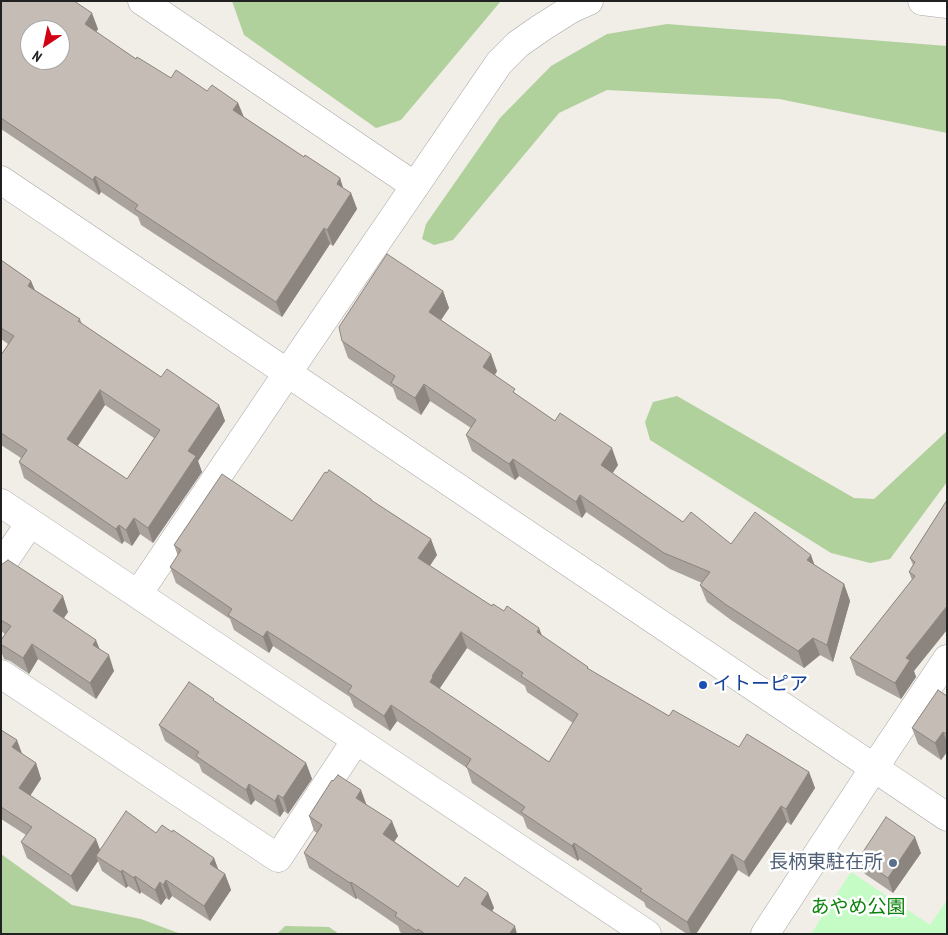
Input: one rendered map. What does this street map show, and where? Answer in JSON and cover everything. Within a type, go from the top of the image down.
[{"type":"street","points":[[142,1],[415,186]]},
{"type":"street","points":[[138,594],[499,63],[518,44],[541,28],[571,9],[590,1]]},
{"type":"street","points":[[922,1],[947,4]]},
{"type":"street","points":[[1,180],[947,817]]},
{"type":"street","points":[[1,503],[647,934]]},
{"type":"street","points":[[1,566],[30,523]]},
{"type":"street","points":[[764,934],[947,659]]},
{"type":"street","points":[[1,674],[278,858],[356,740]]},
{"type":"green space","points":[[232,1],[501,1],[401,120],[376,128],[244,35]]},
{"type":"green space","points":[[667,24],[947,46],[947,133],[779,99],[607,90],[559,113],[453,240],[434,245],[422,239],[426,224],[500,118],[551,66],[607,34]]},
{"type":"green space","points":[[677,396],[854,498],[874,499],[947,431],[947,482],[890,559],[870,563],[831,553],[650,440],[645,422],[653,402]]},
{"type":"green space","points":[[1,854],[72,905],[141,919],[181,934],[1,934]]},
{"type":"green space","name":"あやめ公園","points":[[851,872],[930,925],[947,900],[947,934],[811,934]]},
{"type":"green space","points":[[285,926],[329,927],[339,934],[277,934]]},
{"type":"building","points":[[1,1],[74,1],[92,13],[85,24],[136,59],[137,57],[171,78],[176,70],[207,91],[212,85],[238,103],[233,110],[304,157],[305,155],[340,178],[337,184],[351,193],[327,230],[324,228],[276,302],[135,209],[138,205],[95,176],[93,180],[1,118]]},
{"type":"building","points":[[387,254],[443,291],[429,312],[491,354],[483,367],[515,389],[513,392],[555,421],[560,413],[612,448],[601,465],[683,522],[691,512],[731,544],[755,512],[811,555],[807,560],[844,584],[827,645],[813,638],[798,651],[725,604],[700,585],[710,572],[664,553],[580,495],[576,502],[513,459],[509,464],[466,435],[476,420],[424,384],[415,398],[391,383],[395,376],[342,341],[339,327]]},
{"type":"building","points":[[1,260],[31,281],[28,286],[80,319],[78,321],[161,377],[167,369],[219,405],[188,451],[196,456],[148,528],[134,518],[126,530],[119,525],[116,529],[19,462],[27,450],[1,433],[1,355],[14,336],[1,328]],"holes":[[[100,390],[160,430],[127,479],[67,439]]]},
{"type":"building","points":[[329,470],[431,539],[418,558],[492,606],[493,604],[504,611],[507,606],[539,628],[537,632],[587,668],[669,716],[673,710],[739,747],[747,734],[809,772],[786,809],[781,806],[744,862],[732,854],[687,922],[640,891],[642,889],[574,843],[572,846],[521,812],[525,807],[466,767],[471,759],[391,705],[384,716],[348,692],[352,686],[267,631],[263,637],[228,615],[232,609],[170,567],[181,550],[174,545],[222,474],[292,521],[325,472],[327,473]],"holes":[[[461,632],[523,673],[521,676],[578,714],[549,762],[430,682]]]},
{"type":"building","points":[[947,500],[947,606],[906,658],[910,660],[895,683],[850,658],[915,576],[909,572],[915,562],[910,558]]},
{"type":"building","points":[[8,560],[63,596],[53,611],[96,640],[93,645],[109,655],[90,683],[32,644],[23,658],[1,645],[1,640],[11,626],[1,620],[1,565]]},
{"type":"building","points":[[189,682],[306,763],[283,798],[278,795],[275,801],[249,784],[246,790],[196,756],[199,752],[159,725]]},
{"type":"building","points":[[938,690],[947,696],[947,734],[943,732],[935,743],[912,728]]},
{"type":"building","points":[[1,730],[17,740],[12,747],[36,763],[19,788],[96,839],[71,876],[21,842],[32,827],[1,807]]},
{"type":"building","points":[[338,775],[361,790],[356,798],[392,821],[383,834],[458,887],[465,877],[488,893],[481,904],[515,926],[511,934],[425,934],[418,929],[417,931],[395,916],[397,913],[304,853],[322,825],[309,816],[332,780]]},
{"type":"building","points":[[126,811],[156,833],[162,825],[172,832],[173,830],[214,858],[210,864],[225,874],[204,906],[166,880],[163,885],[160,882],[155,890],[135,876],[134,878],[122,870],[121,872],[96,856]]},
{"type":"building","points":[[886,817],[915,837],[888,878],[859,858]]},
{"type":"place","name":"イトーピア","points":[[703,685]]},
{"type":"place","name":"長柄東駐在所","points":[[893,863]]}]
